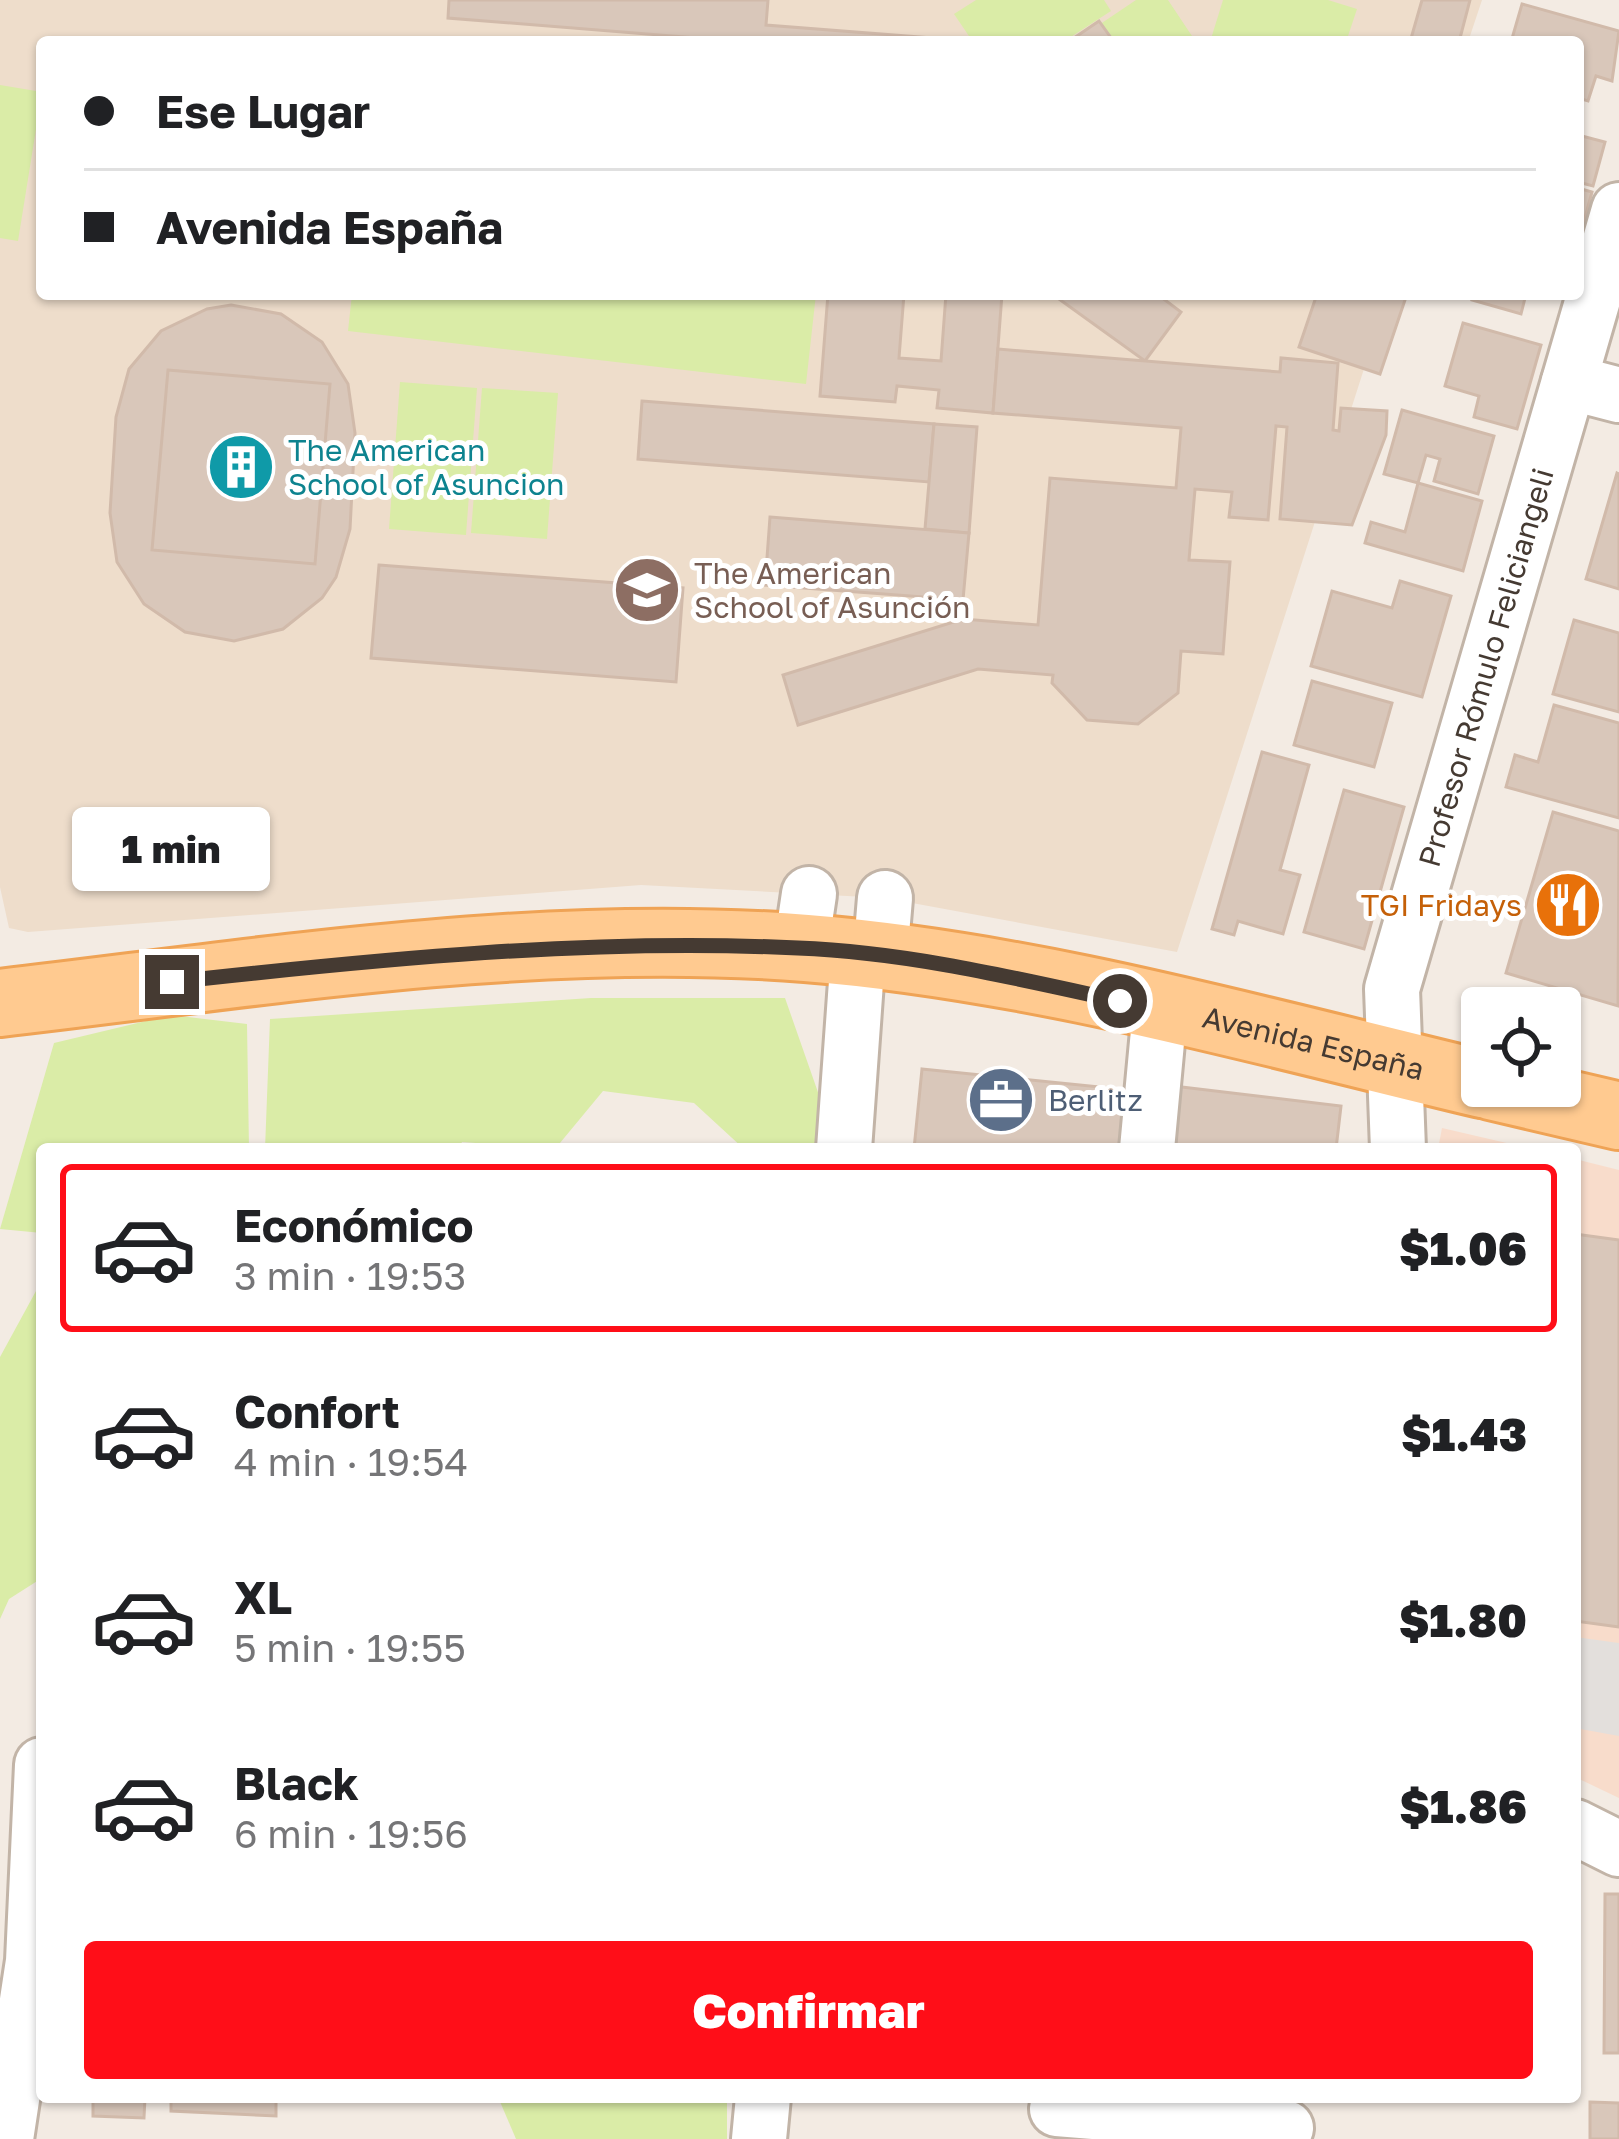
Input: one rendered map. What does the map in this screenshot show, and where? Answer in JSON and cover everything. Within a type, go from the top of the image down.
[{"type":"main road","name":"Avenida España","points":[[0,1003],[430,956],[846,930],[1004,975],[1461,1079]]},
{"type":"main road","points":[[1581,1107],[1619,1116]]},
{"type":"street","name":"Profesor Rómulo Feliciangeli","points":[[1399,1139],[1392,989],[1594,389],[1619,210]]},
{"type":"street","points":[[844,1143],[846,930]]},
{"type":"street","points":[[1148,1143],[1160,1010]]},
{"type":"street","points":[[1581,1830],[1619,1849]]},
{"type":"street","points":[[6,2139],[33,1961],[36,1896]]},
{"type":"street","points":[[759,2139],[762,2103]]},
{"type":"street","points":[[1078,2120],[1287,2121]]},
{"type":"shaded area","name":"The American School of Asunción","points":[[0,0],[1482,0],[1470,36],[36,36],[36,300],[1386,300],[1177,952],[885,898],[641,885],[28,932],[9,928],[0,887]]},
{"type":"shaded area","points":[[1442,1128],[1506,1143],[1439,1143]]},
{"type":"shaded area","points":[[1581,1160],[1619,1170],[1619,1798],[1581,1780]]},
{"type":"shaded area","points":[[1581,1638],[1619,1643],[1619,1736],[1581,1729]]},
{"type":"green space","points":[[976,0],[1104,0],[1111,11],[1072,36],[969,36],[954,14]]},
{"type":"green space","points":[[1136,0],[1168,0],[1192,36],[1089,36]]},
{"type":"green space","points":[[1223,0],[1328,0],[1357,9],[1348,36],[1212,36]]},
{"type":"green space","points":[[0,85],[36,91],[36,129],[18,241],[0,238]]},
{"type":"green space","points":[[351,300],[815,300],[806,384],[348,331]]},
{"type":"green space","points":[[400,382],[477,388],[466,535],[389,529]]},
{"type":"green space","points":[[482,388],[558,393],[547,539],[471,533]]},
{"type":"green space","points":[[591,998],[785,998],[827,1118],[816,1143],[737,1143],[694,1103],[603,1091],[560,1143],[265,1143],[270,1019]]},
{"type":"green space","points":[[171,1015],[247,1024],[249,1143],[36,1143],[36,1232],[0,1229],[54,1043]]},
{"type":"green space","points":[[36,1291],[36,1582],[9,1599],[0,1619],[0,1357]]},
{"type":"green space","points":[[501,2103],[727,2103],[727,2139],[516,2139]]},
{"type":"building","points":[[449,0],[768,0],[766,25],[907,36],[672,36],[448,18]]},
{"type":"building","points":[[1422,0],[1470,0],[1461,36],[1412,36]]},
{"type":"building","points":[[1522,4],[1619,31],[1612,81],[1596,76],[1588,101],[1584,100],[1584,36],[1513,36]]},
{"type":"building","points":[[1099,21],[1110,36],[1077,36]]},
{"type":"building","points":[[1584,137],[1605,142],[1593,186],[1584,184]]},
{"type":"building","points":[[1584,190],[1592,192],[1584,221]]},
{"type":"building","points":[[828,300],[904,300],[899,358],[941,361],[946,300],[1002,300],[993,413],[937,408],[939,390],[897,386],[895,402],[820,396]]},
{"type":"building","points":[[1060,300],[1165,300],[1181,312],[1145,361]]},
{"type":"building","points":[[1315,300],[1405,300],[1380,374],[1299,347]]},
{"type":"building","points":[[1472,300],[1524,300],[1521,314]]},
{"type":"building","points":[[231,305],[281,314],[322,342],[348,384],[355,433],[350,529],[336,577],[322,598],[283,629],[234,641],[185,632],[144,604],[117,562],[110,513],[116,417],[129,369],[161,331],[207,309]]},
{"type":"building","points":[[1463,323],[1541,345],[1517,429],[1474,417],[1479,396],[1445,386]]},
{"type":"building","points":[[998,349],[1280,372],[1281,358],[1338,363],[1333,430],[1339,431],[1341,408],[1387,411],[1386,435],[1352,525],[1280,519],[1287,427],[1276,426],[1268,520],[1229,517],[1232,492],[1195,489],[1189,560],[1230,562],[1223,654],[1181,651],[1178,693],[1138,724],[1087,720],[1052,683],[1053,675],[978,669],[798,725],[783,675],[963,619],[1038,625],[1050,478],[1176,488],[1181,428],[993,413]]},
{"type":"building","name":"The American School of Asuncion","points":[[168,370],[330,384],[315,564],[152,550]]},
{"type":"building","points":[[642,401],[934,424],[929,482],[638,459]]},
{"type":"building","points":[[1402,410],[1494,436],[1478,494],[1434,481],[1440,459],[1426,455],[1418,483],[1384,474]]},
{"type":"building","points":[[934,424],[977,427],[969,533],[925,529]]},
{"type":"building","points":[[1619,474],[1619,589],[1586,579]]},
{"type":"building","points":[[1418,483],[1482,501],[1463,571],[1365,543],[1371,522],[1405,532]]},
{"type":"building","points":[[770,517],[969,533],[963,600],[765,585]]},
{"type":"building","points":[[379,565],[683,588],[676,682],[371,658]]},
{"type":"building","points":[[1400,581],[1451,596],[1422,697],[1311,666],[1332,591],[1392,608]]},
{"type":"building","points":[[1574,620],[1619,633],[1619,712],[1553,694]]},
{"type":"building","points":[[1312,681],[1392,703],[1374,767],[1294,745]]},
{"type":"building","points":[[1554,705],[1619,723],[1619,818],[1506,787],[1515,755],[1538,762]]},
{"type":"building","points":[[1262,752],[1309,765],[1280,870],[1300,875],[1283,934],[1238,921],[1234,935],[1212,929]]},
{"type":"building","points":[[1344,790],[1404,807],[1364,949],[1304,932]]},
{"type":"building","points":[[1553,812],[1619,831],[1618,1006],[1581,995],[1581,987],[1554,987],[1506,973]]},
{"type":"building","points":[[922,1069],[1130,1090],[1126,1143],[915,1143]]},
{"type":"building","points":[[1165,1085],[1341,1106],[1337,1143],[1159,1143]]},
{"type":"building","points":[[1581,1235],[1619,1240],[1619,1627],[1581,1622]]},
{"type":"building","points":[[1605,1894],[1619,1894],[1619,2053],[1604,2053]]},
{"type":"building","points":[[1590,2102],[1619,2103],[1619,2139],[1590,2139]]},
{"type":"building","points":[[93,2103],[145,2103],[144,2118],[93,2116]]},
{"type":"building","points":[[171,2103],[276,2103],[276,2116],[171,2111]]},
{"type":"place","name":"The American School of Asuncion","points":[[241,467]]},
{"type":"place","name":"The American School of Asunción","points":[[647,590]]},
{"type":"place","name":"TGI Fridays","points":[[1568,905]]},
{"type":"place","name":"Berlitz","points":[[1001,1100]]},
{"type":"route","points":[[172,982],[430,956],[574,948],[801,948],[1004,975],[1120,1001]]}]
